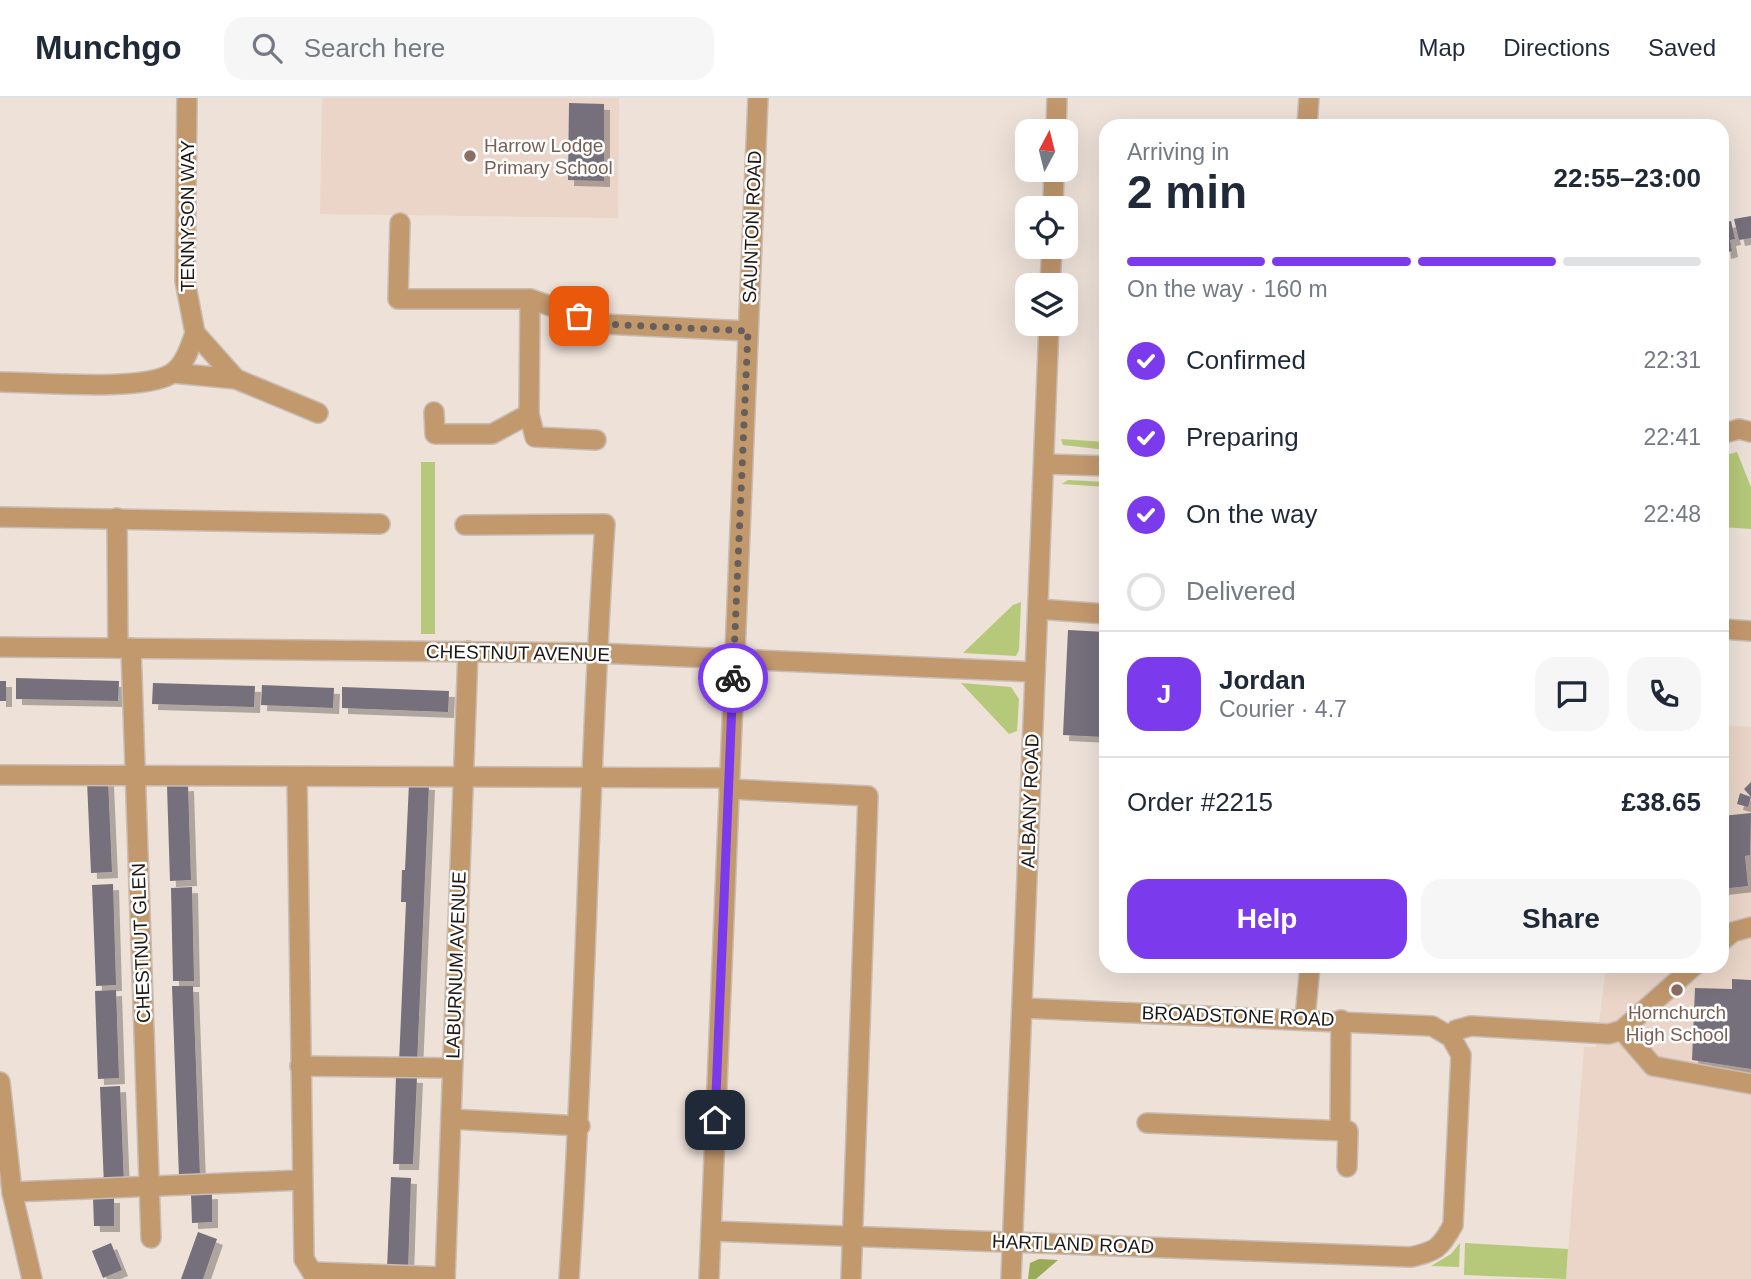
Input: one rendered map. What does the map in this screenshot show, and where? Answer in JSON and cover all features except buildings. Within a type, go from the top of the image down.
[{"type":"street","name":"TENNYSON WAY","points":[[187,98],[184,281],[195,333]]},
{"type":"street","name":"SAUNTON ROAD","points":[[709,1279],[758,98]]},
{"type":"street","points":[[1056,119],[1057,98]]},
{"type":"street","points":[[1307,119],[1308,98]]},
{"type":"street","points":[[400,223],[398,299],[530,299],[604,324],[748,331]]},
{"type":"street","points":[[530,299],[528,414],[535,437],[596,440]]},
{"type":"street","points":[[173,373],[188,355],[195,333]]},
{"type":"street","points":[[195,333],[236,379]]},
{"type":"street","name":"ALBANY ROAD","points":[[1011,1279],[1049,336]]},
{"type":"street","points":[[0,382],[145,383],[173,373],[236,379],[318,413]]},
{"type":"street","points":[[434,412],[435,434],[492,434],[528,414]]},
{"type":"street","points":[[1729,432],[1739,429],[1751,432]]},
{"type":"street","points":[[1044,464],[1099,466]]},
{"type":"street","points":[[0,517],[380,524]]},
{"type":"street","name":"CHESTNUT GLEN","points":[[117,518],[135,776],[151,1238]]},
{"type":"street","points":[[465,525],[605,524],[596,653],[580,1126],[569,1279]]},
{"type":"street","points":[[1038,609],[1099,613]]},
{"type":"street","points":[[1729,629],[1751,631]]},
{"type":"street","name":"CHESTNUT AVENUE","points":[[0,647],[596,653],[1035,672]]},
{"type":"street","name":"LABURNUM AVENUE","points":[[445,1278],[468,651]]},
{"type":"street","points":[[0,775],[592,776],[868,796],[851,1279]]},
{"type":"street","points":[[297,776],[304,1259],[314,1276],[445,1278]]},
{"type":"street","points":[[1729,935],[1751,927]]},
{"type":"street","points":[[1305,1018],[1309,973]]},
{"type":"street","points":[[1451,1037],[1456,1030],[1471,1026],[1598,1034],[1622,1030],[1686,973]]},
{"type":"street","name":"BROADSTONE ROAD","points":[[1022,1008],[1305,1018],[1432,1026],[1451,1037]]},
{"type":"street","points":[[1340,1131],[1341,1020]]},
{"type":"street","points":[[1622,1030],[1653,1066],[1751,1084]]},
{"type":"street","name":"HARTLAND ROAD","points":[[711,1231],[1411,1257],[1434,1251],[1452,1225],[1461,1055],[1451,1037]]},
{"type":"street","points":[[300,1066],[452,1068]]},
{"type":"street","points":[[0,1082],[3,1146],[32,1279]]},
{"type":"street","points":[[451,1119],[580,1126]]},
{"type":"street","points":[[1147,1123],[1348,1131],[1347,1167]]},
{"type":"street","points":[[12,1192],[301,1180]]},
{"type":"shaded area","name":"Harrow Lodge Primary School","points":[[322,98],[619,98],[618,218],[320,214]]},
{"type":"shaded area","name":"Hornchurch High School","points":[[1729,725],[1751,727],[1751,1279],[1566,1279],[1584,1047],[1596,1047],[1605,973],[1729,973]]},
{"type":"green space","points":[[1061,439],[1099,442],[1099,449],[1063,445]]},
{"type":"green space","points":[[1737,452],[1751,487],[1751,529],[1729,527],[1729,454]]},
{"type":"green space","points":[[421,462],[435,462],[435,634],[421,634]]},
{"type":"green space","points":[[1068,480],[1099,482],[1099,487],[1062,484]]},
{"type":"green space","points":[[1021,602],[1019,650],[1016,656],[963,653],[1013,605]]},
{"type":"green space","points":[[961,683],[1011,687],[1019,699],[1017,731],[1009,734]]},
{"type":"green space","points":[[1460,1243],[1459,1267],[1431,1266],[1451,1254]]},
{"type":"green space","points":[[1465,1243],[1568,1249],[1566,1279],[1464,1275]]},
{"type":"green space","points":[[1039,1259],[1058,1260],[1036,1279],[1028,1279],[1030,1263]]},
{"type":"way so far","points":[[579,316],[604,324],[748,331],[733,678]]},
{"type":"place","name":"Harrow Lodge Primary School","points":[[470,156]]},
{"type":"place","name":"Hornchurch High School","points":[[1677,990]]},
{"type":"route","points":[[715,1120],[733,678]]}]
